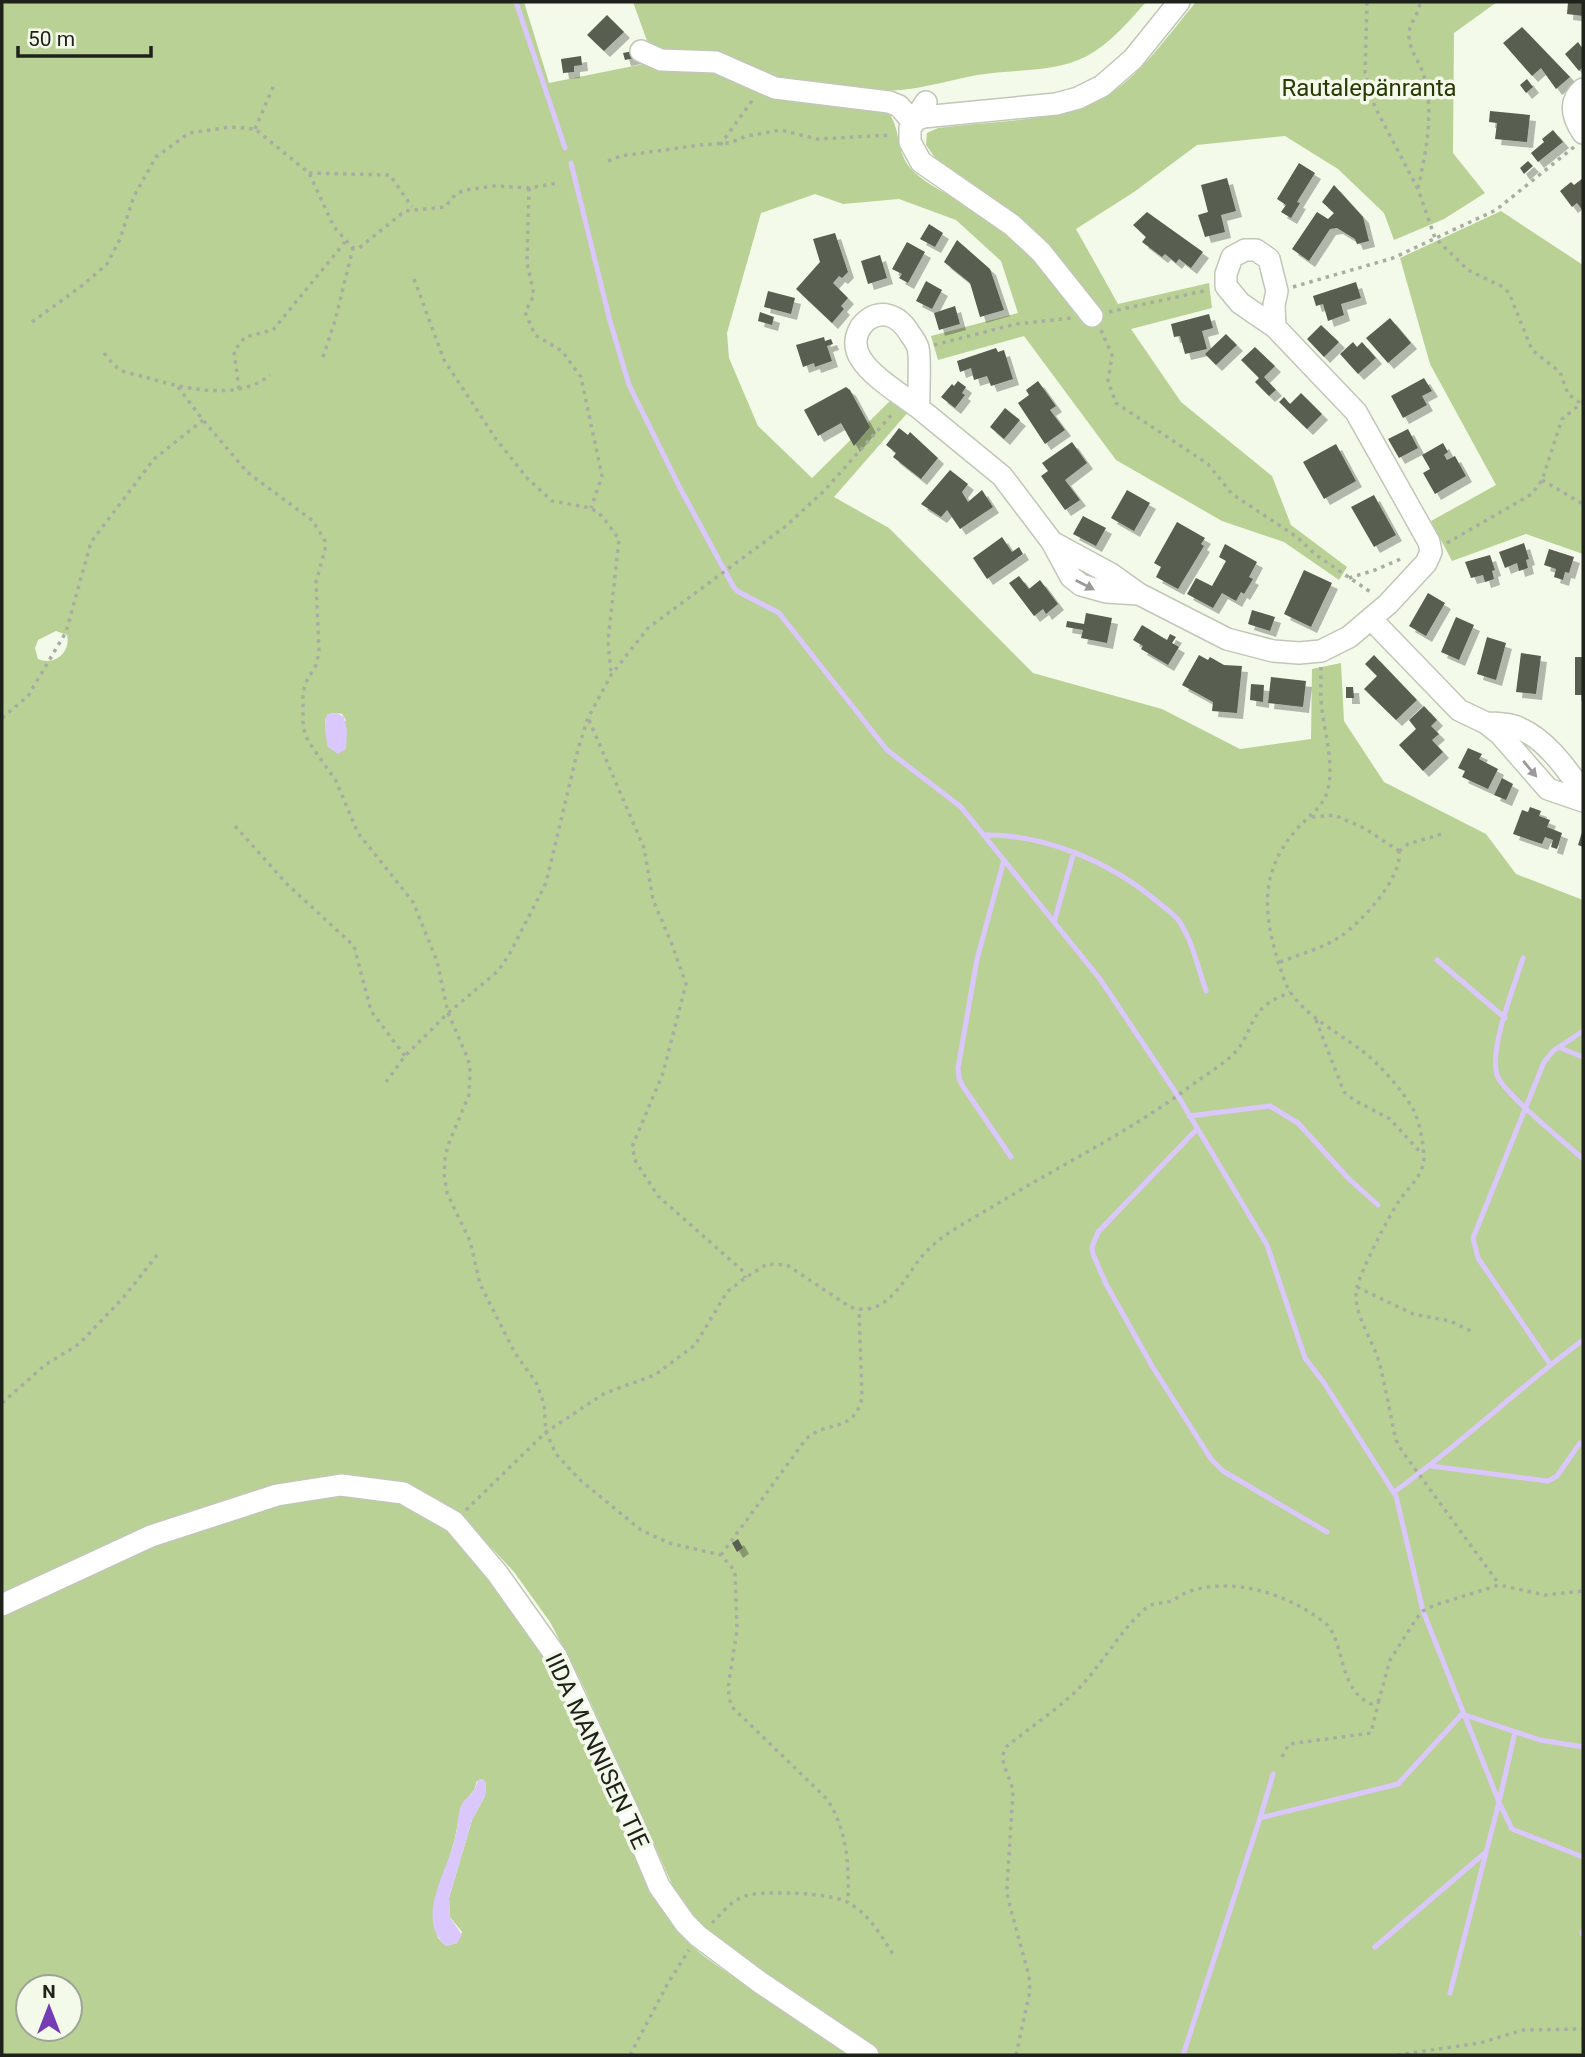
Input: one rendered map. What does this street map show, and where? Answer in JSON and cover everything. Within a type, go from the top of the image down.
[{"type":"street","points":[[911,128],[923,117],[1064,102],[1102,86],[1133,59],[1179,2]]},
{"type":"street","points":[[641,51],[661,60],[716,62],[764,85],[809,94],[889,102],[899,106],[911,128],[912,149],[921,162],[1012,225],[1041,251],[1092,316]]},
{"type":"street","points":[[1583,89],[1576,95],[1573,108],[1576,122],[1583,132]]},
{"type":"street","points":[[990,94],[1027,106]]},
{"type":"street","points":[[911,128],[926,102]]},
{"type":"street","points":[[913,403],[1002,476],[1052,542],[1111,574],[1139,594],[1227,639],[1273,651],[1321,651],[1349,637],[1388,604],[1426,563],[1431,552],[1429,542],[1356,412],[1275,327],[1240,303],[1226,286],[1226,274],[1232,257],[1245,250],[1256,250],[1269,259],[1277,291],[1274,305],[1275,327]]},
{"type":"street","points":[[1371,619],[1459,710],[1486,723],[1500,734],[1548,789],[1583,801]]},
{"type":"street","points":[[1486,723],[1512,725],[1529,733],[1541,742],[1583,792]]},
{"type":"street","name":"IIDA MANNISEN TIE","points":[[2,1605],[151,1536],[277,1495],[341,1485],[403,1493],[454,1522],[497,1573],[556,1656],[659,1886],[685,1923],[698,1936],[761,1983],[868,2055]]},
{"type":"path","points":[[1349,578],[1406,557],[1431,552],[1526,499],[1542,480],[1562,419],[1582,403],[1568,394],[1560,372],[1532,350],[1509,293],[1503,287],[1468,270],[1435,238],[1418,189],[1375,107],[1365,73],[1367,2]]},
{"type":"path","points":[[1418,189],[1426,152],[1429,102],[1423,72],[1413,53],[1409,37],[1410,23],[1419,10],[1420,2]]},
{"type":"path","points":[[255,129],[274,85]]},
{"type":"path","points":[[720,145],[764,85]]},
{"type":"path","points":[[32,322],[107,264],[120,239],[134,196],[156,157],[189,132],[231,127],[255,129],[309,173],[334,227],[353,248],[359,248],[405,211],[413,208],[445,207],[456,194],[465,190],[495,186],[529,188],[558,183]]},
{"type":"path","points":[[608,161],[621,156],[700,145],[720,145],[747,136],[781,131],[817,139],[911,128]]},
{"type":"path","points":[[1277,291],[1393,258],[1504,205],[1583,140]]},
{"type":"path","points":[[309,173],[390,175],[413,208]]},
{"type":"path","points":[[529,188],[527,263],[534,295],[525,312],[534,335],[562,351],[581,377],[602,476],[590,508]]},
{"type":"path","points":[[239,388],[234,351],[245,337],[273,330],[345,242]]},
{"type":"path","points":[[323,357],[353,248]]},
{"type":"path","points":[[414,279],[444,360],[496,439],[527,478],[552,501],[590,508],[602,516],[619,539],[608,641],[611,675]]},
{"type":"path","points":[[1092,316],[1107,340],[1112,355],[1108,381],[1116,403],[1208,464],[1232,494],[1297,537],[1316,555],[1388,604]]},
{"type":"path","points":[[104,353],[121,370],[178,387],[198,390],[239,388],[260,383],[270,375]]},
{"type":"path","points":[[178,387],[202,420],[247,472],[313,522],[325,541],[316,582],[319,651],[316,665],[305,684],[303,727],[308,741],[336,781],[358,833],[412,902],[437,961],[448,1013],[468,1059],[470,1083],[469,1095],[448,1145],[444,1174],[447,1193],[470,1241],[480,1284],[515,1353],[537,1384],[544,1404],[546,1432],[556,1454],[580,1480],[641,1530],[669,1543],[721,1555],[735,1572],[737,1630],[728,1688],[731,1706],[827,1799],[835,1811],[849,1860],[848,1902]]},
{"type":"path","points":[[386,1082],[405,1056],[448,1013],[498,971],[509,955],[546,883],[578,749],[588,718],[611,675],[648,628],[786,526],[913,403]]},
{"type":"path","points":[[2,718],[28,696],[66,632],[91,541],[154,459],[202,420]]},
{"type":"path","points":[[1542,480],[1583,505]]},
{"type":"path","points":[[1321,651],[1321,706],[1329,754],[1328,789],[1320,807],[1296,831],[1274,863],[1267,886],[1268,916],[1284,981],[1290,992],[1315,1018],[1364,1052],[1413,1110],[1424,1155],[1419,1176],[1399,1202],[1357,1287],[1358,1307],[1379,1361],[1396,1440],[1442,1509],[1500,1585]]},
{"type":"path","points":[[588,718],[644,848],[653,900],[685,984],[663,1073],[632,1147],[636,1162],[657,1196],[744,1272],[745,1278]]},
{"type":"path","points":[[1310,817],[1334,815],[1364,828],[1399,851]]},
{"type":"path","points":[[235,827],[287,884],[354,946],[370,1011],[405,1056]]},
{"type":"path","points":[[1399,851],[1408,844],[1445,833]]},
{"type":"path","points":[[1279,962],[1339,937],[1353,927],[1390,882],[1399,863],[1399,851]]},
{"type":"path","points":[[454,1522],[546,1432],[605,1392],[655,1375],[695,1345],[727,1292],[767,1264],[787,1265],[850,1307],[873,1309],[894,1294],[921,1256],[939,1241],[1047,1173],[1115,1138],[1178,1096],[1235,1052],[1259,1011],[1290,992]]},
{"type":"path","points":[[1315,1018],[1344,1092],[1354,1101],[1390,1119],[1424,1155]]},
{"type":"path","points":[[2,1403],[45,1365],[79,1344],[158,1254]]},
{"type":"path","points":[[1357,1287],[1413,1314],[1450,1321],[1471,1331]]},
{"type":"path","points":[[721,1555],[806,1439],[816,1431],[851,1421],[858,1412],[862,1398],[859,1309]]},
{"type":"path","points":[[1016,2055],[1030,1991],[1008,1899],[1013,1792],[1002,1761],[1003,1753],[1006,1747],[1074,1693],[1147,1607],[1217,1585],[1273,1593],[1326,1624],[1332,1631],[1343,1671],[1360,1696],[1371,1704],[1380,1700]]},
{"type":"path","points":[[1282,1757],[1289,1744],[1371,1733],[1390,1660],[1423,1611],[1500,1585],[1545,1594],[1583,1591]]},
{"type":"path","points":[[630,2055],[668,1983],[698,1936],[736,1900],[746,1895],[796,1893],[848,1902],[873,1923],[893,1954]]},
{"type":"path","points":[[1397,2055],[1480,2043],[1523,2030],[1583,2029]]},
{"type":"green space","name":"Rautalepänranta","points":[[2,2],[524,2],[549,83],[648,63],[695,66],[886,110],[895,124],[903,156],[914,172],[933,186],[1050,247],[1016,214],[936,159],[926,145],[927,133],[938,128],[1059,114],[1093,103],[1109,95],[1137,72],[1196,2],[1497,2],[1454,33],[1453,153],[1485,193],[1444,219],[1394,240],[1384,213],[1338,169],[1285,136],[1197,145],[1134,192],[1076,229],[1118,304],[1209,283],[1212,308],[1131,329],[1181,402],[1272,476],[1291,525],[1347,567],[1339,580],[1284,542],[1222,521],[1116,460],[1024,336],[938,360],[931,336],[1018,313],[1001,261],[956,220],[899,199],[843,204],[815,194],[761,213],[727,333],[729,358],[758,426],[812,478],[895,396],[910,410],[834,497],[889,528],[1033,673],[1162,709],[1240,749],[1311,739],[1312,669],[1341,663],[1344,721],[1384,782],[1486,834],[1516,874],[1583,900],[1583,2055],[880,2055],[697,1926],[676,1893],[582,1683],[550,1622],[514,1572],[474,1529],[445,1507],[333,1478],[2,1597]],"holes":[[[56,631],[67,635],[64,652],[50,661],[38,659],[35,648],[38,640]],[[328,714],[342,714],[346,720],[328,747],[325,720]]]},
{"type":"green space","points":[[633,2],[1146,2],[1104,45],[1075,61],[1048,68],[977,75],[909,89],[878,91],[845,90],[779,81],[651,52]]},
{"type":"green space","points":[[1501,211],[1583,265],[1583,554],[1526,534],[1452,561],[1431,521],[1496,485],[1430,364],[1400,258]]},
{"type":"green space","points":[[371,1493],[438,1515],[533,1628],[676,1928],[692,1946],[718,1966],[859,2055],[2,2055],[2,1607],[167,1534],[294,1496]],"holes":[[[477,1781],[486,1783],[485,1796],[472,1820],[449,1898],[450,1917],[462,1932],[457,1943],[446,1946],[438,1938],[433,1916],[461,1806],[474,1790]]]},
{"type":"shaded area","points":[[337,713],[344,717],[347,730],[346,749],[338,754],[328,747],[325,725],[328,714]]},
{"type":"shaded area","points":[[479,1779],[486,1783],[485,1796],[472,1820],[449,1898],[450,1917],[462,1935],[457,1943],[446,1946],[437,1935],[433,1908],[455,1838],[461,1806]]},
{"type":"building","points":[[1568,2],[1583,2],[1583,16],[1567,14]]},
{"type":"building","points":[[607,15],[624,32],[604,51],[587,35]]},
{"type":"building","points":[[1522,27],[1570,77],[1556,89],[1541,68],[1532,76],[1503,43]]},
{"type":"building","points":[[1578,42],[1583,49],[1583,67],[1579,71],[1565,54]]},
{"type":"building","points":[[633,51],[635,58],[625,60],[623,53]]},
{"type":"building","points":[[581,56],[582,65],[574,66],[574,72],[563,73],[561,59]]},
{"type":"building","points":[[1527,79],[1533,87],[1526,93],[1520,85]]},
{"type":"building","points":[[1490,111],[1530,115],[1527,142],[1495,139],[1497,123],[1489,122]]},
{"type":"building","points":[[1553,130],[1563,142],[1538,162],[1531,153]]},
{"type":"building","points":[[1528,161],[1533,166],[1524,174],[1520,168]]},
{"type":"building","points":[[1299,163],[1315,173],[1297,202],[1300,203],[1291,218],[1281,212],[1286,205],[1277,199]]},
{"type":"building","points":[[1227,178],[1236,211],[1221,215],[1225,232],[1205,237],[1198,215],[1208,212],[1201,185]]},
{"type":"building","points":[[1583,178],[1583,211],[1577,203],[1572,207],[1560,191],[1571,182],[1574,185]]},
{"type":"building","points":[[1334,185],[1363,217],[1369,241],[1357,244],[1355,239],[1337,228],[1330,229],[1309,261],[1292,249],[1317,212],[1328,219],[1334,213],[1322,202]]},
{"type":"building","points":[[1147,212],[1203,252],[1191,268],[1179,259],[1176,263],[1165,254],[1162,257],[1142,242],[1146,237],[1133,225]]},
{"type":"building","points":[[929,224],[943,233],[935,247],[920,239]]},
{"type":"building","points":[[835,233],[848,272],[833,283],[848,298],[841,306],[844,309],[832,323],[796,289],[820,262],[813,239]]},
{"type":"building","points":[[957,240],[990,269],[1004,310],[980,317],[970,283],[944,262]]},
{"type":"building","points":[[907,242],[925,252],[908,283],[899,278],[902,274],[892,269]]},
{"type":"building","points":[[880,255],[887,278],[868,284],[861,261]]},
{"type":"building","points":[[926,281],[942,290],[932,309],[916,301]]},
{"type":"building","points":[[1356,282],[1361,298],[1341,304],[1344,315],[1328,321],[1323,304],[1316,306],[1313,296]]},
{"type":"building","points":[[768,291],[795,298],[791,314],[764,307]]},
{"type":"building","points":[[955,306],[960,324],[939,330],[934,313]]},
{"type":"building","points":[[760,312],[774,317],[772,325],[758,321]]},
{"type":"building","points":[[1209,314],[1213,328],[1202,331],[1207,349],[1185,354],[1180,336],[1174,337],[1171,324]]},
{"type":"building","points":[[1390,318],[1411,343],[1388,363],[1366,338]]},
{"type":"building","points":[[1321,325],[1339,342],[1324,357],[1307,339]]},
{"type":"building","points":[[1226,334],[1237,345],[1216,365],[1205,354]]},
{"type":"building","points":[[824,337],[825,341],[831,339],[833,344],[827,346],[832,361],[815,367],[814,363],[803,367],[796,345]]},
{"type":"building","points":[[1353,342],[1357,347],[1362,342],[1376,358],[1358,374],[1340,354]]},
{"type":"building","points":[[1255,347],[1275,366],[1264,377],[1276,390],[1269,396],[1255,382],[1259,378],[1241,360]]},
{"type":"building","points":[[996,348],[998,352],[1004,350],[1013,379],[991,386],[987,376],[974,380],[971,368],[960,372],[957,361]]},
{"type":"building","points":[[1424,378],[1432,391],[1422,396],[1427,405],[1403,418],[1391,396]]},
{"type":"building","points":[[958,381],[966,387],[962,393],[965,395],[955,408],[941,397]]},
{"type":"building","points":[[1038,381],[1056,406],[1050,410],[1065,430],[1045,444],[1018,403],[1029,395],[1026,390]]},
{"type":"building","points":[[846,387],[870,427],[854,446],[841,423],[818,436],[804,410]]},
{"type":"building","points":[[1301,393],[1322,414],[1307,429],[1279,402],[1284,397],[1290,404]]},
{"type":"building","points":[[1005,408],[1020,420],[1004,439],[990,427]]},
{"type":"building","points":[[899,428],[908,435],[910,432],[938,458],[921,479],[893,457],[896,453],[886,445]]},
{"type":"building","points":[[1408,429],[1418,448],[1399,458],[1388,439]]},
{"type":"building","points":[[1072,442],[1087,463],[1065,480],[1080,500],[1065,510],[1041,476],[1048,471],[1042,463]]},
{"type":"building","points":[[1443,443],[1448,452],[1444,455],[1447,460],[1455,456],[1466,476],[1435,494],[1423,473],[1430,469],[1422,455]]},
{"type":"building","points":[[1336,444],[1356,481],[1324,499],[1303,462]]},
{"type":"building","points":[[950,470],[968,484],[962,492],[968,502],[982,490],[993,507],[960,529],[947,510],[941,517],[921,504]]},
{"type":"building","points":[[1127,490],[1150,503],[1134,531],[1111,518]]},
{"type":"building","points":[[1374,495],[1396,535],[1374,547],[1351,507]]},
{"type":"building","points":[[1083,516],[1106,528],[1096,546],[1073,534]]},
{"type":"building","points":[[1177,522],[1205,538],[1201,544],[1204,546],[1178,589],[1156,577],[1161,567],[1154,563]]},
{"type":"building","points":[[1002,537],[1012,552],[1019,547],[1023,554],[987,579],[973,558]]},
{"type":"building","points":[[1524,543],[1529,559],[1526,560],[1528,568],[1519,571],[1517,563],[1505,568],[1499,552]]},
{"type":"building","points":[[1225,544],[1257,562],[1249,577],[1253,579],[1244,594],[1241,592],[1236,601],[1222,593],[1213,608],[1187,594],[1196,578],[1212,586],[1226,561],[1219,557]]},
{"type":"building","points":[[1549,549],[1574,557],[1569,573],[1565,572],[1563,580],[1554,577],[1556,569],[1544,565]]},
{"type":"building","points":[[1490,555],[1495,570],[1492,571],[1494,579],[1485,582],[1483,575],[1471,578],[1465,562]]},
{"type":"building","points":[[1304,570],[1332,583],[1311,627],[1284,614]]},
{"type":"building","points":[[1019,576],[1029,589],[1040,580],[1058,604],[1046,614],[1043,609],[1034,616],[1009,583]]},
{"type":"building","points":[[1428,593],[1445,603],[1426,636],[1409,626]]},
{"type":"building","points":[[1252,610],[1275,617],[1270,631],[1248,624]]},
{"type":"building","points":[[1086,613],[1112,618],[1107,643],[1081,638],[1083,630],[1066,627],[1067,621],[1084,624]]},
{"type":"building","points":[[1456,617],[1474,625],[1459,660],[1441,652]]},
{"type":"building","points":[[1142,625],[1167,640],[1170,634],[1176,637],[1172,643],[1179,647],[1168,665],[1141,649],[1143,646],[1133,640]]},
{"type":"building","points":[[1487,637],[1506,643],[1496,680],[1477,674]]},
{"type":"building","points":[[1521,653],[1541,656],[1536,694],[1516,692]]},
{"type":"building","points":[[1199,655],[1208,660],[1210,657],[1224,665],[1242,666],[1237,713],[1212,711],[1213,702],[1182,685]]},
{"type":"building","points":[[1374,655],[1417,700],[1396,720],[1364,689],[1377,676],[1365,664]]},
{"type":"building","points":[[1575,657],[1583,657],[1583,695],[1575,695]]},
{"type":"building","points":[[1271,677],[1306,681],[1303,707],[1268,703]]},
{"type":"building","points":[[1251,684],[1264,685],[1263,702],[1250,700]]},
{"type":"building","points":[[1346,687],[1353,687],[1354,698],[1346,698]]},
{"type":"building","points":[[1424,706],[1437,720],[1431,726],[1439,734],[1432,740],[1443,752],[1423,771],[1399,745],[1416,729],[1409,720]]},
{"type":"building","points":[[1468,748],[1482,754],[1479,759],[1498,769],[1488,789],[1462,777],[1465,771],[1458,768]]},
{"type":"building","points":[[1502,778],[1513,784],[1506,800],[1494,795]]},
{"type":"building","points":[[1530,807],[1541,811],[1539,816],[1550,820],[1547,827],[1562,833],[1557,849],[1551,847],[1553,840],[1545,837],[1542,844],[1513,834],[1522,810],[1528,812]]},
{"type":"building","points":[[1583,829],[1583,847],[1578,845]]},
{"type":"building","points":[[738,1539],[743,1548],[737,1552],[732,1543]]},
{"type":"waterway","points":[[516,2],[565,148]]},
{"type":"waterway","points":[[571,163],[610,321],[629,385],[733,586],[737,591],[779,613],[887,750],[961,807],[1100,979],[1178,1096],[1267,1245],[1305,1358],[1396,1496],[1423,1611],[1499,1802],[1450,1993]]},
{"type":"waterway","points":[[984,835],[1007,836],[1054,846],[1099,864],[1141,889],[1179,921],[1192,946],[1206,991]]},
{"type":"waterway","points":[[1054,922],[1074,852]]},
{"type":"waterway","points":[[1004,860],[977,959],[958,1068],[962,1085],[1011,1157]]},
{"type":"waterway","points":[[1523,958],[1499,1034],[1495,1063],[1497,1075],[1522,1105],[1583,1159]]},
{"type":"waterway","points":[[1437,960],[1505,1018]]},
{"type":"waterway","points":[[1550,1364],[1478,1258],[1473,1238],[1544,1062],[1553,1051],[1583,1031]]},
{"type":"waterway","points":[[1558,1047],[1583,1057]]},
{"type":"waterway","points":[[1189,1116],[1270,1106],[1298,1123],[1348,1178],[1378,1205]]},
{"type":"waterway","points":[[1197,1129],[1098,1232],[1092,1247],[1093,1254],[1106,1284],[1152,1366],[1211,1459],[1223,1471],[1327,1532]]},
{"type":"waterway","points":[[1394,1492],[1583,1340]]},
{"type":"waterway","points":[[1431,1466],[1548,1481],[1557,1476],[1580,1443]]},
{"type":"waterway","points":[[1462,1714],[1540,1740],[1583,1747]]},
{"type":"waterway","points":[[1183,2055],[1260,1818],[1398,1784],[1462,1714]]},
{"type":"waterway","points":[[1515,1732],[1499,1802],[1512,1829],[1583,1857]]},
{"type":"waterway","points":[[1260,1818],[1273,1774]]},
{"type":"waterway","points":[[1375,1947],[1486,1852]]}]
